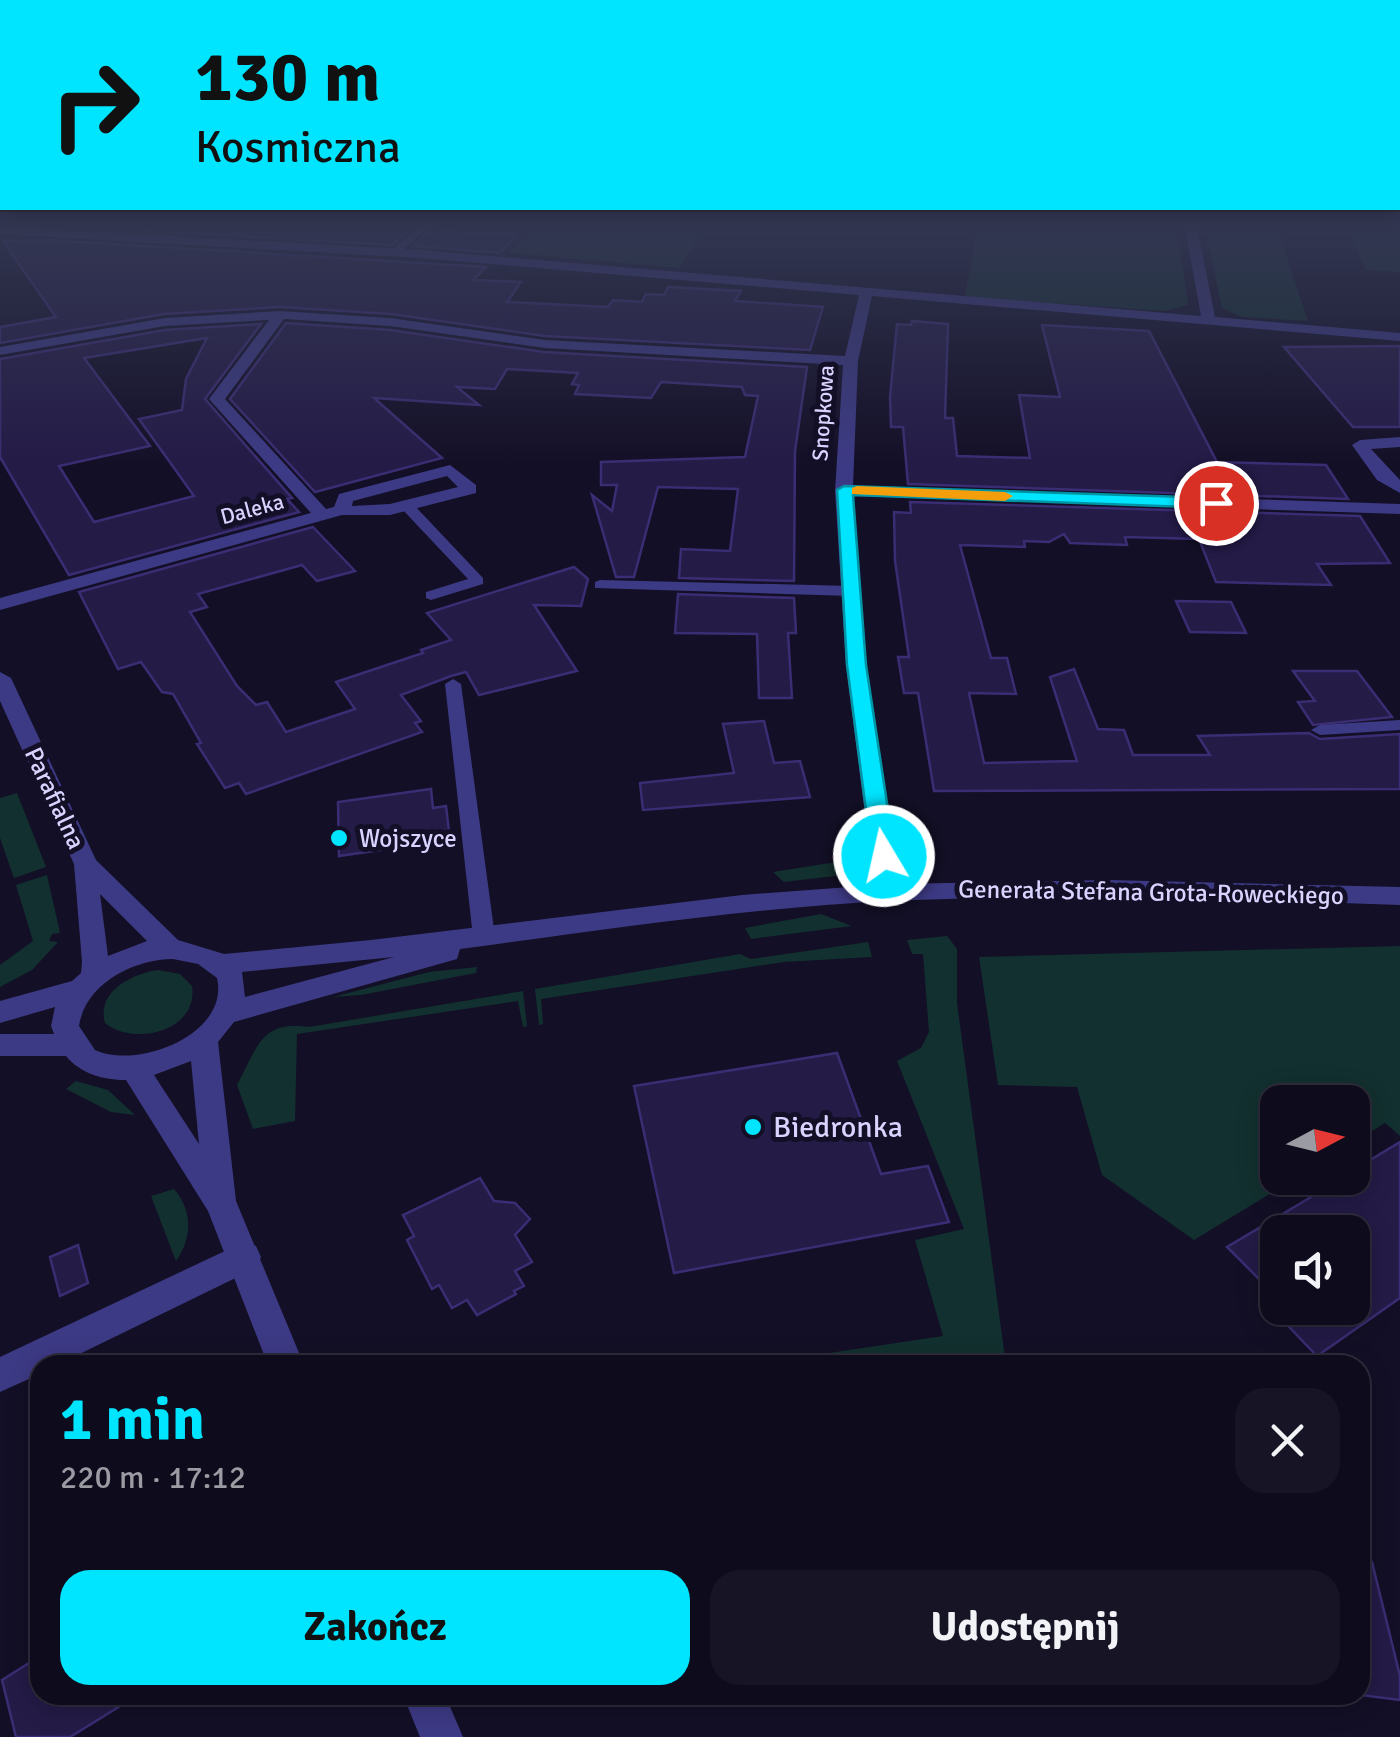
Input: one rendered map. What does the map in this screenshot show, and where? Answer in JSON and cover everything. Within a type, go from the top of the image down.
[{"type":"street","name":"Snopkowa","points":[[864,303],[850,361],[844,490],[856,665],[888,893]]},
{"type":"street","points":[[973,303],[1400,337]]},
{"type":"street","points":[[1205,303],[1209,323]]},
{"type":"street","points":[[0,350],[152,324],[278,318],[390,322],[545,344],[850,361]]},
{"type":"street","name":"Daleka","points":[[278,318],[218,399],[332,513]]},
{"type":"street","points":[[1400,442],[1360,444],[1383,476],[1400,488]]},
{"type":"street","name":"Daleka","points":[[0,604],[332,513],[345,498],[450,470],[470,489],[407,506]]},
{"type":"street","points":[[844,490],[1400,508]]},
{"type":"street","points":[[332,513],[360,514],[407,506]]},
{"type":"street","name":"Parafialna","points":[[0,678],[86,864],[170,948]]},
{"type":"street","name":"Parafialna","points":[[86,864],[85,896],[97,954],[88,982]]},
{"type":"street","name":"Generała Stefana Grota-Roweckiego","points":[[222,964],[484,937],[691,909],[888,893],[1138,888],[1400,896]]},
{"type":"street","name":"Generała Stefana Grota-Roweckiego","points":[[226,1014],[394,964],[458,950],[484,937]]},
{"type":"street","points":[[0,1012],[88,982],[127,957],[170,948],[208,954],[222,964],[232,987],[226,1014],[203,1039],[177,1056],[134,1068],[88,1060],[72,1044],[66,1029],[68,1012],[88,982]]},
{"type":"street","points":[[203,1039],[222,1206]]},
{"type":"street","points":[[0,1045],[72,1044]]},
{"type":"street","points":[[134,1068],[145,1078],[162,1117],[222,1206],[282,1355]]},
{"type":"street","points":[[43,1355],[244,1257]]},
{"type":"street","points":[[0,1376],[30,1361]]},
{"type":"street","points":[[428,1705],[442,1737]]},
{"type":"lane","points":[[407,506],[478,580],[431,595]]},
{"type":"lane","points":[[600,585],[851,591]]},
{"type":"lane","points":[[453,684],[484,937]]},
{"type":"lane","points":[[1320,730],[1400,726]]},
{"type":"green space","points":[[1052,303],[1188,303],[1165,311]]},
{"type":"green space","points":[[1221,303],[1302,303],[1308,321],[1242,317],[1222,308]]},
{"type":"green space","points":[[17,793],[46,867],[14,878],[0,838],[0,798]]},
{"type":"green space","points":[[862,858],[852,874],[784,882],[773,872]]},
{"type":"green space","points":[[47,875],[60,933],[52,934],[49,941],[58,942],[32,970],[0,987],[0,965],[33,941],[16,885]]},
{"type":"green space","points":[[821,914],[852,926],[751,939],[745,928]]},
{"type":"green space","points":[[947,936],[957,949],[957,1003],[1005,1355],[815,1355],[943,1336],[915,1240],[964,1229],[897,1061],[921,1048],[929,1032],[923,954],[912,954],[907,940]]},
{"type":"green space","points":[[868,942],[872,957],[784,962],[541,999],[543,1024],[539,1025],[535,989],[740,954],[751,959]]},
{"type":"green space","points":[[1400,946],[1400,1136],[1385,1123],[1370,1132],[1370,1085],[1260,1085],[1260,1195],[1268,1195],[1194,1240],[1102,1175],[1077,1087],[998,1085],[979,957]]},
{"type":"green space","points":[[477,967],[476,973],[333,997],[429,972]]},
{"type":"green space","points":[[158,970],[180,974],[192,986],[191,1001],[175,1024],[147,1034],[132,1034],[105,1023],[106,1002],[118,986]]},
{"type":"green space","points":[[523,991],[527,1026],[523,1027],[518,1001],[297,1034],[295,1121],[253,1129],[237,1085],[256,1048],[270,1032]]},
{"type":"green space","points":[[76,1081],[108,1090],[135,1115],[111,1112],[66,1089]]},
{"type":"green space","points":[[174,1189],[188,1224],[185,1243],[176,1261],[151,1196]]},
{"type":"building","points":[[46,303],[528,303],[608,307],[611,303],[765,303],[823,307],[810,350],[545,336],[391,314],[280,307],[164,314],[0,343],[0,327],[56,317]]},
{"type":"building","points":[[912,321],[948,324],[945,418],[953,418],[957,456],[1030,458],[1019,395],[1060,397],[1042,325],[1149,331],[1217,462],[1326,465],[1348,499],[908,484],[903,427],[891,427],[890,397],[897,324],[911,325]]},
{"type":"building","points":[[286,323],[390,330],[544,352],[807,367],[795,451],[794,581],[679,578],[681,549],[730,551],[738,489],[658,487],[634,577],[616,577],[592,495],[612,511],[617,485],[601,485],[601,462],[745,457],[758,396],[745,395],[742,387],[661,382],[651,398],[575,394],[579,385],[572,384],[578,373],[507,369],[495,389],[457,387],[479,405],[374,398],[442,458],[315,492],[230,399]]},
{"type":"building","points":[[261,324],[205,399],[292,498],[287,499],[299,512],[69,575],[0,457],[0,359],[165,330]],"holes":[[[207,338],[186,379],[182,410],[139,419],[194,496],[94,522],[59,466],[150,446],[84,358]]]},
{"type":"building","points":[[1400,346],[1400,427],[1353,427],[1284,347]]},
{"type":"building","points":[[910,502],[1360,516],[1390,563],[1317,564],[1331,585],[1216,582],[1199,539],[1125,537],[1127,545],[1070,543],[1064,534],[1049,542],[1024,541],[1025,547],[960,545],[991,658],[1007,658],[1016,694],[969,693],[984,763],[1077,761],[1050,677],[1074,669],[1098,729],[1124,730],[1133,755],[1210,755],[1198,736],[1309,733],[1320,739],[1400,734],[1400,789],[934,791],[918,693],[904,693],[898,657],[909,657],[895,561],[894,512],[911,513]]},
{"type":"building","points":[[313,527],[355,571],[317,581],[302,565],[198,594],[207,607],[190,612],[237,686],[256,705],[267,702],[286,732],[355,709],[336,682],[451,640],[427,613],[574,567],[588,579],[581,606],[534,605],[577,671],[479,695],[466,672],[451,676],[401,695],[421,721],[415,723],[422,732],[246,794],[239,783],[225,788],[197,744],[201,743],[173,694],[162,692],[141,662],[118,669],[79,592]]},
{"type":"building","points":[[678,594],[794,598],[796,633],[788,633],[792,698],[759,698],[757,634],[675,633]]},
{"type":"building","points":[[1176,601],[1231,602],[1246,633],[1190,632]]},
{"type":"building","points":[[1293,671],[1357,671],[1392,717],[1313,725],[1298,702],[1315,701]]},
{"type":"building","points":[[764,721],[774,763],[800,761],[810,797],[643,810],[640,783],[734,773],[723,724]]},
{"type":"building","points":[[431,789],[433,808],[446,806],[450,840],[339,856],[338,802]]},
{"type":"building","name":"Biedronka","points":[[837,1053],[881,1174],[928,1166],[949,1222],[674,1273],[634,1086]]},
{"type":"building","points":[[1400,1142],[1400,1298],[1370,1319],[1370,1215],[1281,1215],[1314,1195],[1370,1195],[1370,1160]]},
{"type":"building","points":[[480,1178],[494,1201],[515,1203],[530,1219],[515,1235],[532,1262],[515,1271],[524,1286],[514,1291],[516,1294],[477,1315],[467,1300],[452,1308],[439,1285],[432,1289],[407,1240],[414,1236],[403,1215]]},
{"type":"building","points":[[1260,1227],[1260,1280],[1227,1247]]},
{"type":"building","points":[[78,1245],[88,1283],[60,1296],[50,1257]]},
{"type":"building","points":[[1287,1325],[1361,1325],[1318,1355]]},
{"type":"building","points":[[1370,1562],[1400,1676],[1400,1700],[1370,1696]]},
{"type":"building","points":[[30,1662],[30,1705],[122,1705],[70,1737],[16,1737],[2,1680]]},
{"type":"slow traffic","points":[[857,491],[1005,496]]},
{"type":"place","name":"Wojszyce","points":[[339,838]]},
{"type":"place","name":"Biedronka","points":[[753,1127]]},
{"type":"route","points":[[884,856],[856,665],[844,490],[1216,503]]}]
